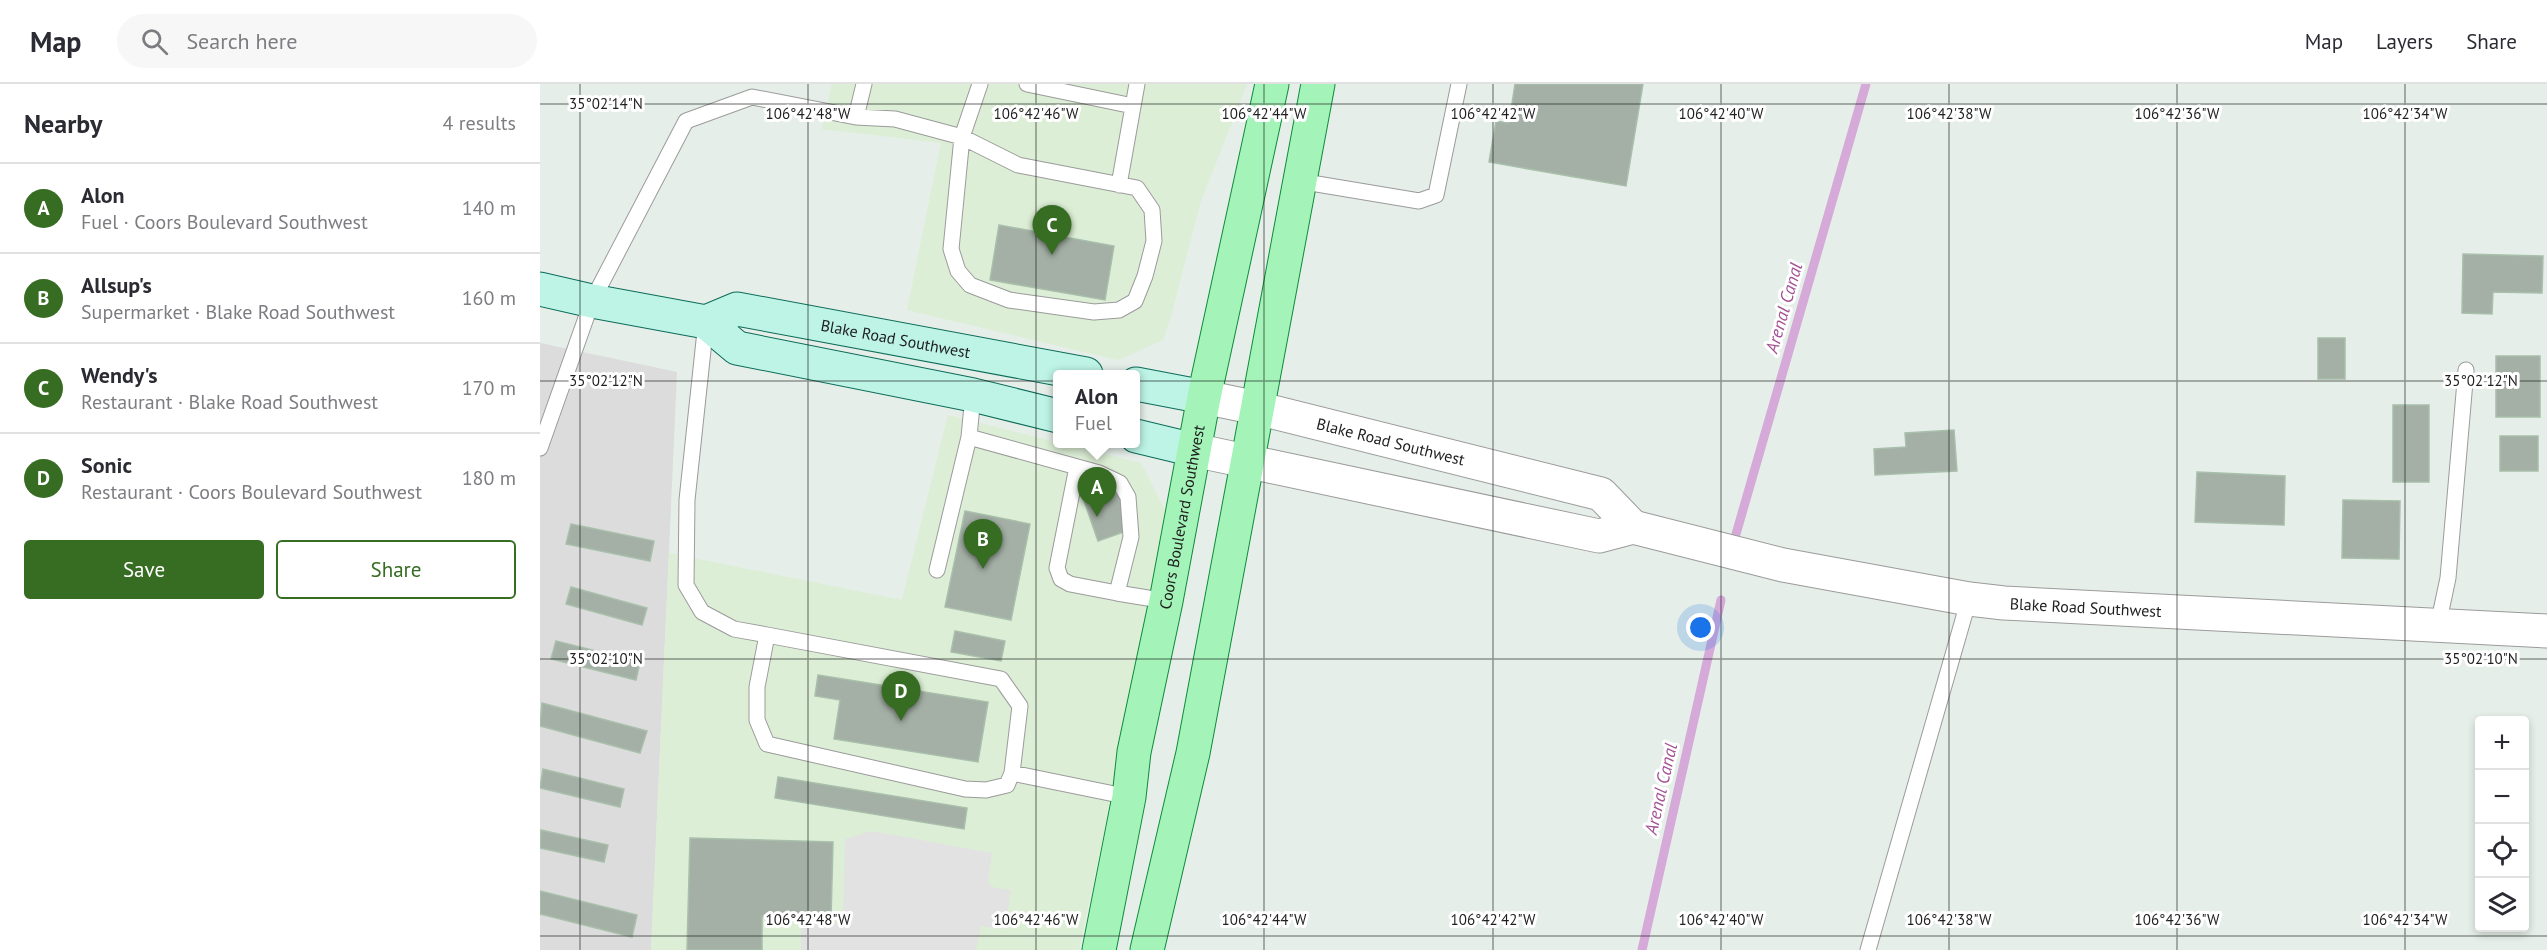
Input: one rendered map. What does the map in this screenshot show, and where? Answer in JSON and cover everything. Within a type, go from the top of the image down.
[{"type":"main road","name":"Coors Boulevard Southwest","points":[[1099,950],[1129,797],[1134,752],[1166,601],[1204,396],[1272,84]]},
{"type":"main road","points":[[1147,950],[1192,753],[1318,84]]},
{"type":"main road","points":[[540,289],[706,322],[736,348],[973,395],[1053,415]]},
{"type":"main road","name":"Blake Road Southwest","points":[[706,322],[737,309],[1060,370]]},
{"type":"main road","name":"Blake Road Southwest","points":[[1140,385],[1204,396]]},
{"type":"main road","name":"Blake Road Southwest","points":[[1140,437],[1194,450]]},
{"type":"street","name":"Blake Road Southwest","points":[[1204,396],[1601,494],[1633,527]]},
{"type":"street","name":"Blake Road Southwest","points":[[1194,450],[1599,536],[1633,527],[1783,565],[1969,599],[2004,603],[2547,631]]},
{"type":"lane","points":[[856,117],[864,84]]},
{"type":"lane","points":[[540,448],[592,301],[686,121],[752,97],[856,117],[895,119],[962,137],[1018,165],[1137,188],[1152,210],[1154,241],[1145,276],[1135,301],[1119,310],[1094,312],[1009,300],[970,285],[958,271],[951,249],[962,137],[980,84]]},
{"type":"lane","points":[[1027,84],[1132,106]]},
{"type":"lane","points":[[1119,185],[1137,84]]},
{"type":"lane","points":[[1299,181],[1419,201],[1436,195],[1459,84]]},
{"type":"lane","points":[[706,322],[687,500],[686,585],[702,612],[734,629],[767,635],[1001,679],[1020,706],[1012,773],[1007,785],[986,790],[965,789],[767,744],[757,720],[758,687],[767,635]]},
{"type":"lane","points":[[2438,625],[2448,578],[2466,370]]},
{"type":"lane","points":[[937,570],[969,438],[973,395]]},
{"type":"lane","points":[[969,438],[1099,473],[1120,483],[1128,497],[1131,537],[1117,593]]},
{"type":"lane","points":[[1077,467],[1057,568],[1061,579],[1070,584],[1166,601]]},
{"type":"lane","points":[[1868,950],[1969,599]]},
{"type":"lane","points":[[1012,773],[1129,797]]},
{"type":"shaded area","points":[[832,84],[1247,84],[1200,204],[1163,340],[1118,360],[907,310],[941,143],[822,129]]},
{"type":"shaded area","points":[[540,343],[677,372],[651,950],[540,950]]},
{"type":"shaded area","points":[[948,415],[1053,441],[1053,448],[1081,448],[1141,463],[1170,520],[1079,950],[651,950],[669,553],[902,600]]},
{"type":"shaded area","points":[[872,831],[992,853],[988,882],[992,887],[1011,890],[1005,929],[981,926],[976,950],[801,950],[801,922],[843,922],[845,839]]},
{"type":"building","points":[[1515,84],[1643,84],[1626,186],[1489,162],[1496,121],[1509,123]]},
{"type":"building","points":[[999,225],[1114,246],[1105,300],[990,280]]},
{"type":"building","points":[[2463,254],[2543,256],[2542,293],[2493,292],[2492,314],[2462,313]]},
{"type":"building","points":[[2318,338],[2345,338],[2345,379],[2318,379]]},
{"type":"building","points":[[2496,356],[2540,356],[2540,417],[2496,417]]},
{"type":"building","points":[[2393,405],[2429,405],[2429,482],[2393,482]]},
{"type":"building","points":[[1954,430],[1957,471],[1875,475],[1874,449],[1906,447],[1905,433]]},
{"type":"building","points":[[2500,436],[2538,436],[2538,471],[2500,471]]},
{"type":"building","points":[[2197,472],[2285,476],[2284,525],[2195,522]]},
{"type":"building","points":[[1115,480],[1132,529],[1098,541],[1081,492]]},
{"type":"building","points":[[2343,500],[2400,501],[2399,559],[2342,558]]},
{"type":"building","points":[[965,511],[1030,524],[1011,620],[945,607]]},
{"type":"building","points":[[571,524],[654,541],[650,561],[566,544]]},
{"type":"building","points":[[571,587],[647,608],[642,625],[566,604]]},
{"type":"building","points":[[955,631],[1005,641],[1001,661],[951,652]]},
{"type":"building","points":[[556,641],[640,662],[636,680],[551,659]]},
{"type":"building","points":[[818,675],[988,702],[978,762],[834,739],[840,700],[815,696]]},
{"type":"building","points":[[542,703],[647,731],[640,753],[540,726]]},
{"type":"building","points":[[543,769],[624,789],[620,807],[540,788]]},
{"type":"building","points":[[778,777],[967,808],[964,829],[775,798]]},
{"type":"building","points":[[541,830],[608,845],[604,862],[540,848]]},
{"type":"building","points":[[690,838],[833,842],[831,919],[762,917],[762,950],[687,950]]},
{"type":"building","points":[[540,891],[637,915],[632,937],[540,914]]},
{"type":"waterway","name":"Arenal Canal","points":[[1734,541],[1866,84]]},
{"type":"waterway","name":"Arenal Canal","points":[[1642,950],[1721,600]]},
{"type":"place","name":"Wendy's","points":[[1052,255]]},
{"type":"place","name":"Alon","points":[[1097,517]]},
{"type":"place","name":"Allsup's","points":[[983,569]]},
{"type":"place","name":"Sonic","points":[[901,721]]}]
